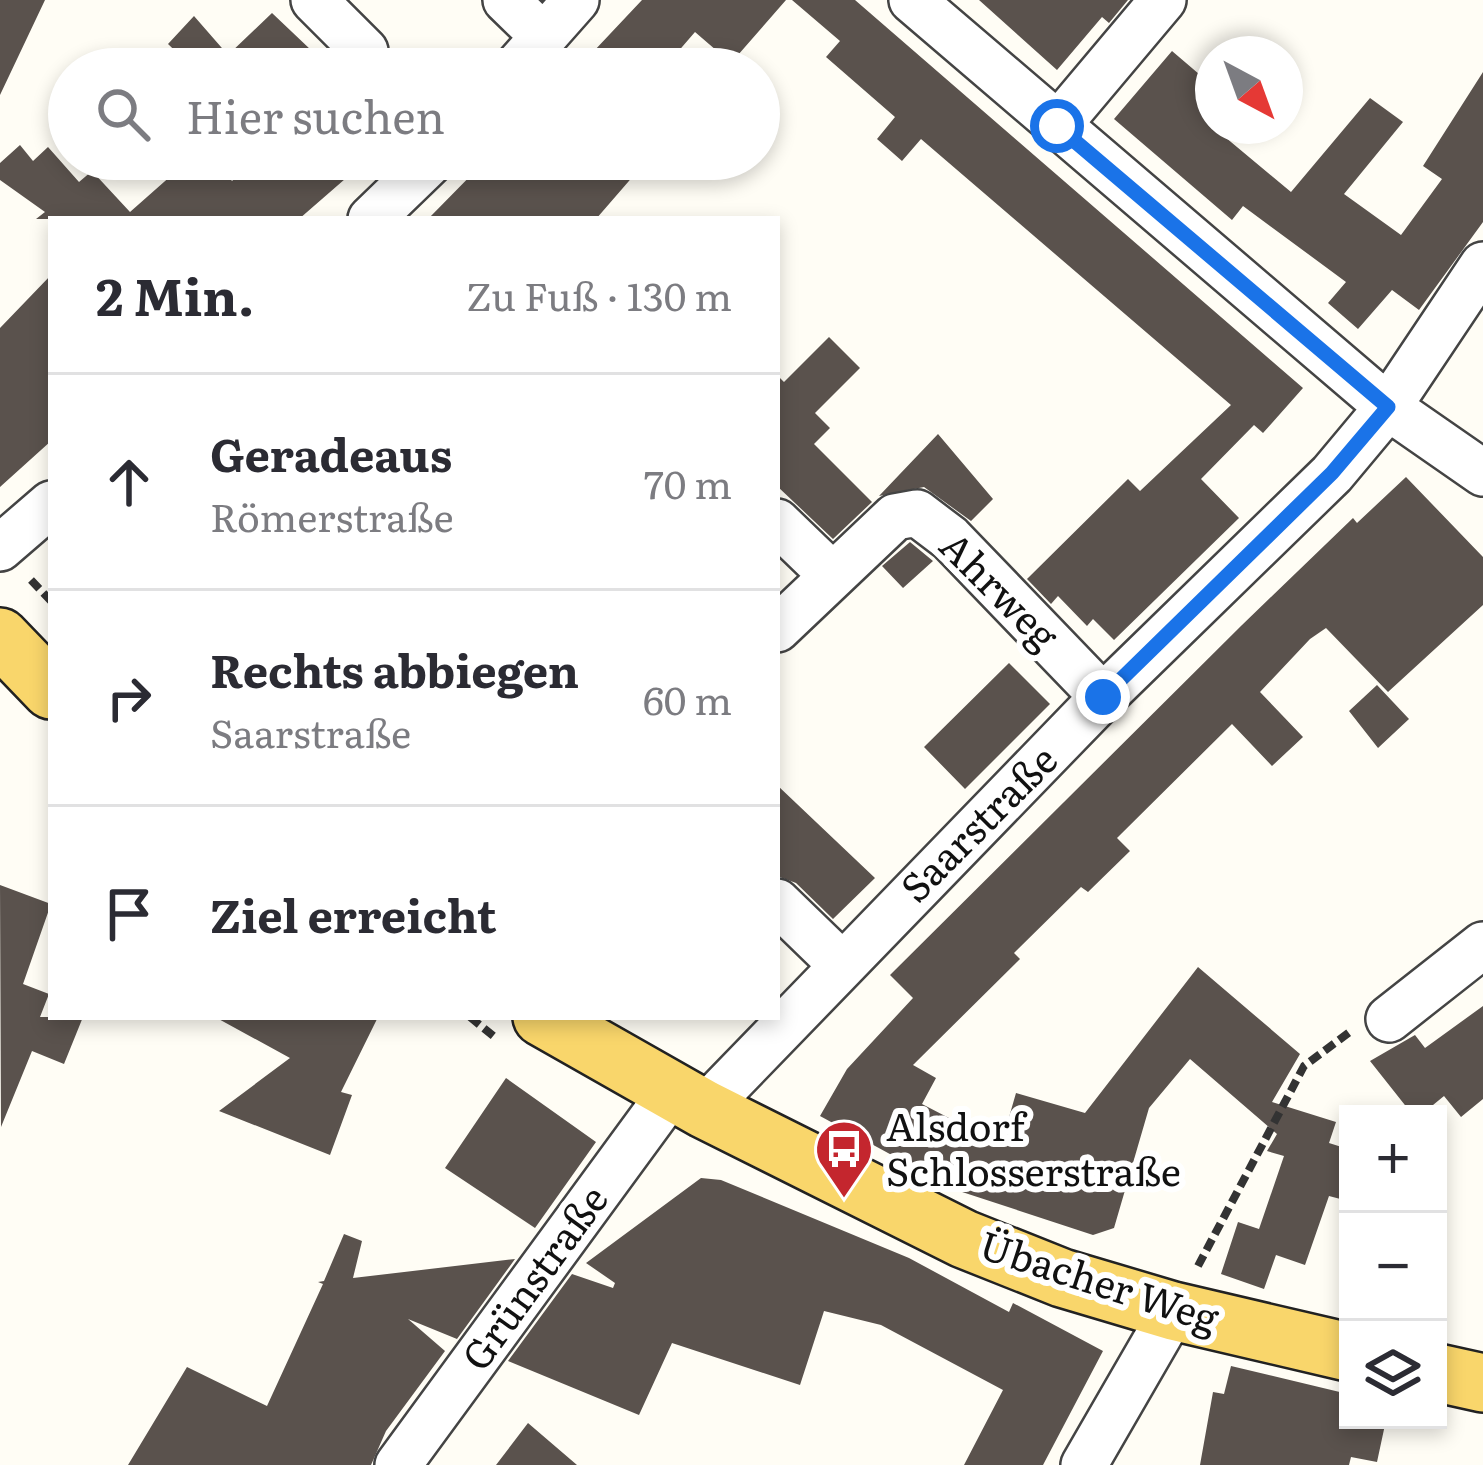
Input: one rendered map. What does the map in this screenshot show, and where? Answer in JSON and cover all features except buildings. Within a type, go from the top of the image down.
[{"type":"main road","points":[[0,637],[48,687]]},
{"type":"main road","name":"Übacher Weg","points":[[547,1020],[688,1100],[964,1240],[1062,1278],[1183,1293],[1339,1349]]},
{"type":"main road","points":[[1447,1374],[1483,1383]]},
{"type":"street","points":[[314,0],[362,48]]},
{"type":"street","points":[[506,0],[527,48]]},
{"type":"street","points":[[533,48],[576,0]]},
{"type":"street","points":[[912,0],[1388,407],[1483,473]]},
{"type":"street","points":[[1057,126],[1163,0]]},
{"type":"street","points":[[374,216],[412,180]]},
{"type":"street","name":"Saarstraße","points":[[780,1018],[841,964],[1332,473],[1388,407],[1483,265]]},
{"type":"street","points":[[0,548],[48,507]]},
{"type":"street","name":"Ahrweg","points":[[780,626],[895,517],[917,513],[950,538],[1103,697]]},
{"type":"street","points":[[780,525],[833,575]]},
{"type":"street","points":[[780,905],[841,964]]},
{"type":"street","points":[[1389,1019],[1483,945]]},
{"type":"street","name":"Saarstraße","points":[[688,1100],[778,1020]]},
{"type":"street","name":"Grünstraße","points":[[398,1465],[688,1100]]},
{"type":"street","points":[[1084,1465],[1183,1293]]},
{"type":"path","points":[[1183,1293],[1304,1066],[1380,1010],[1389,1019]]},
{"type":"place","name":"Alsdorf Schlosserstraße","points":[[844,1200]]},
{"type":"route","points":[[1057,126],[1388,407],[1332,473],[1103,697]]}]
